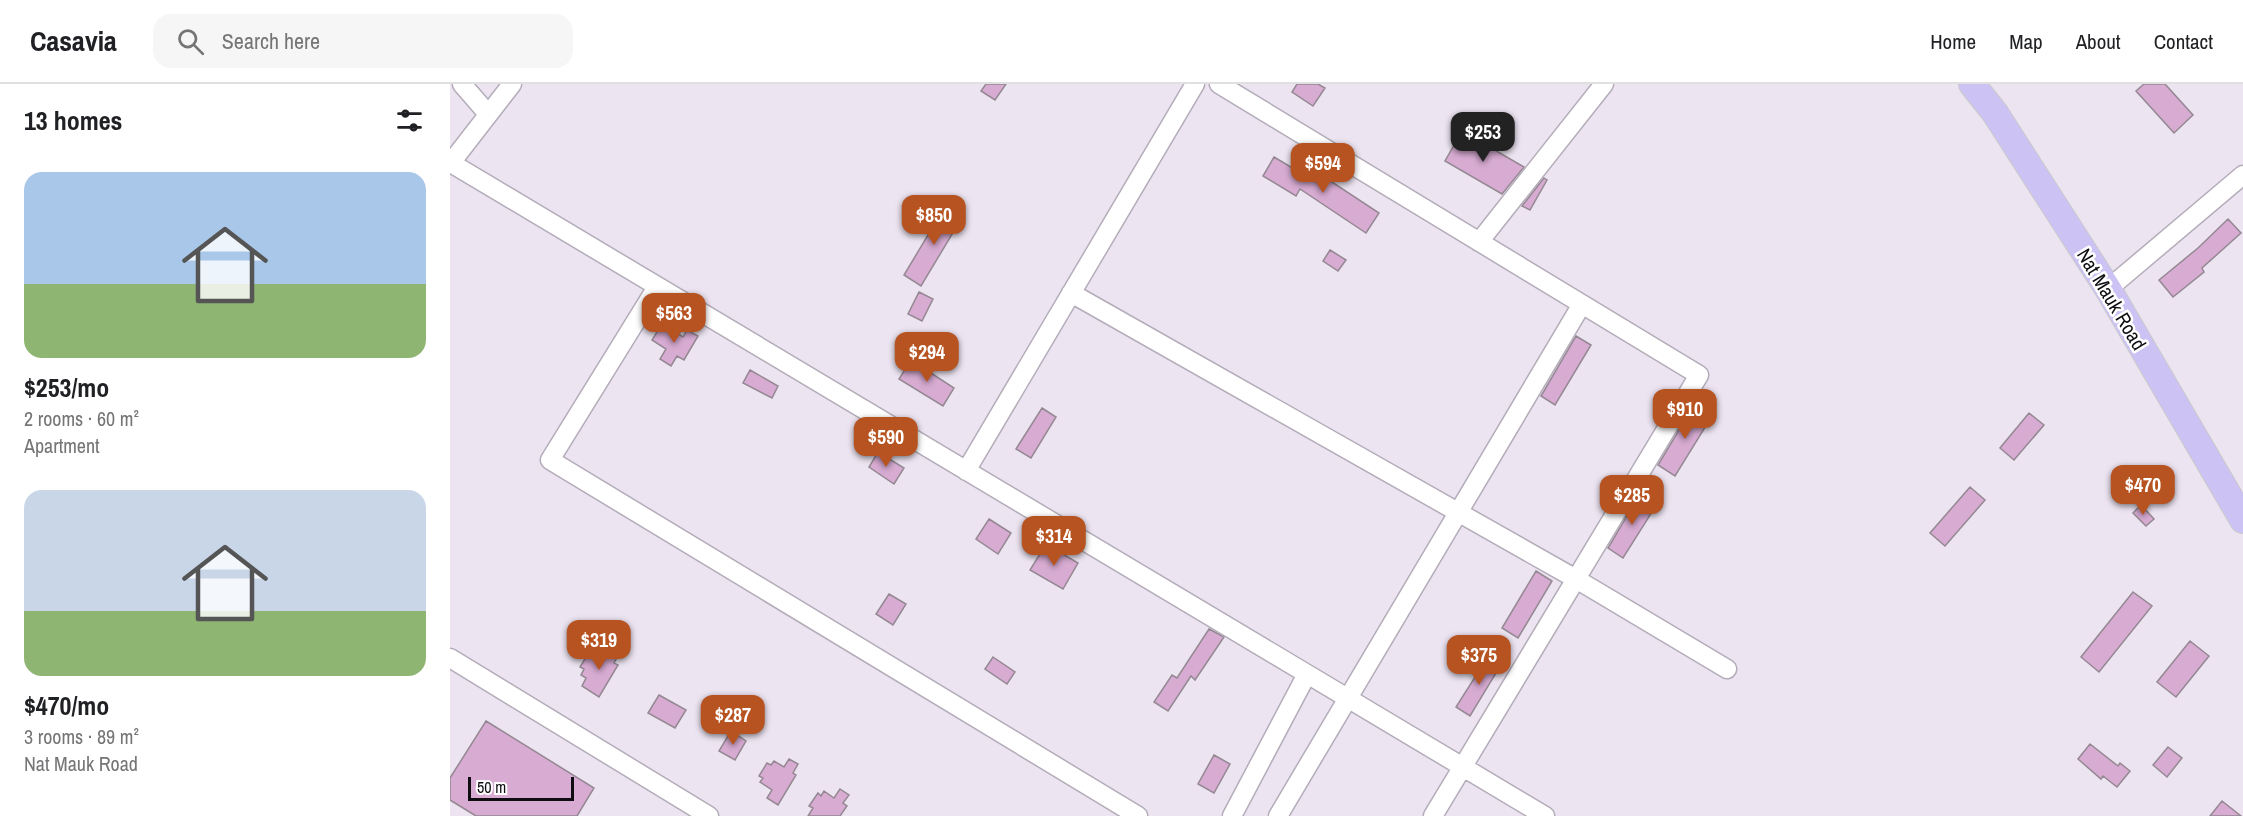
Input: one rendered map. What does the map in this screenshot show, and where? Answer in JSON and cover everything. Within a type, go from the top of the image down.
[{"type":"highway","name":"Nat Mauk Road","points":[[1971,84],[1995,112],[2108,289],[2243,520]]},
{"type":"street","points":[[462,84],[488,114]]},
{"type":"street","points":[[512,84],[451,163],[1545,816]]},
{"type":"street","points":[[966,471],[1195,84]]},
{"type":"street","points":[[1219,84],[1700,375],[1433,816]]},
{"type":"street","points":[[1479,242],[1604,84]]},
{"type":"street","points":[[2108,289],[2243,175]]},
{"type":"street","points":[[657,287],[550,460],[1138,816]]},
{"type":"street","points":[[1071,293],[1576,579],[1727,669]]},
{"type":"street","points":[[1278,816],[1582,304]]},
{"type":"street","points":[[450,658],[709,816]]},
{"type":"street","points":[[1232,816],[1307,674]]},
{"type":"building","points":[[986,84],[1006,84],[995,100],[981,91]]},
{"type":"building","points":[[1297,84],[1318,84],[1325,88],[1313,106],[1292,92]]},
{"type":"building","points":[[2144,84],[2165,84],[2193,115],[2174,133],[2136,91]]},
{"type":"building","points":[[1462,131],[1524,167],[1502,194],[1445,161]]},
{"type":"building","points":[[1274,157],[1321,185],[1326,178],[1379,213],[1366,233],[1300,189],[1296,196],[1263,176]]},
{"type":"building","points":[[1544,178],[1547,180],[1530,210],[1522,206]]},
{"type":"building","points":[[946,205],[963,216],[921,286],[904,275]]},
{"type":"building","points":[[2228,219],[2241,233],[2202,268],[2204,272],[2173,297],[2159,280],[2198,248]]},
{"type":"building","points":[[1330,250],[1346,260],[1338,271],[1323,261]]},
{"type":"building","points":[[919,292],[933,299],[922,321],[908,314]]},
{"type":"building","points":[[662,324],[683,337],[687,330],[698,336],[684,360],[677,356],[671,366],[660,359],[666,349],[652,340]]},
{"type":"building","points":[[1576,336],[1591,345],[1555,405],[1541,396]]},
{"type":"building","points":[[911,360],[954,388],[943,406],[899,379]]},
{"type":"building","points":[[750,370],[778,386],[772,398],[743,383]]},
{"type":"building","points":[[1694,405],[1712,416],[1675,476],[1658,465]]},
{"type":"building","points":[[1042,408],[1056,417],[1031,458],[1016,449]]},
{"type":"building","points":[[2029,413],[2044,425],[2014,460],[2000,448]]},
{"type":"building","points":[[878,452],[904,468],[894,484],[869,467]]},
{"type":"building","points":[[1970,487],[1985,500],[1945,546],[1930,533]]},
{"type":"building","points":[[1640,494],[1657,504],[1623,558],[1608,548]]},
{"type":"building","points":[[2141,505],[2154,519],[2146,526],[2133,513]]},
{"type":"building","points":[[989,519],[1011,533],[998,554],[976,539]]},
{"type":"building","points":[[1046,544],[1078,563],[1063,589],[1030,570]]},
{"type":"building","points":[[1536,571],[1552,581],[1518,638],[1502,628]]},
{"type":"building","points":[[2133,592],[2152,606],[2099,672],[2081,657]]},
{"type":"building","points":[[889,594],[906,604],[893,625],[876,614]]},
{"type":"building","points":[[1209,629],[1224,637],[1195,680],[1191,676],[1168,711],[1154,702],[1172,675],[1177,678]]},
{"type":"building","points":[[2190,641],[2209,656],[2176,697],[2157,682]]},
{"type":"building","points":[[610,648],[619,654],[614,663],[618,665],[599,697],[582,686],[586,678],[581,675],[584,669],[580,667],[588,654],[592,656],[594,651],[605,657]]},
{"type":"building","points":[[1489,655],[1502,663],[1470,716],[1456,707]]},
{"type":"building","points":[[993,657],[1015,672],[1007,684],[985,669]]},
{"type":"building","points":[[659,695],[686,710],[675,728],[648,713]]},
{"type":"building","points":[[486,721],[594,788],[577,816],[476,816],[450,800],[450,778]]},
{"type":"building","points":[[731,731],[746,741],[735,760],[719,751]]},
{"type":"building","points":[[2090,744],[2118,766],[2120,763],[2130,771],[2117,787],[2103,776],[2101,779],[2078,759]]},
{"type":"building","points":[[2168,747],[2182,758],[2167,777],[2153,765]]},
{"type":"building","points":[[1214,755],[1230,764],[1214,793],[1198,784]]},
{"type":"building","points":[[789,759],[798,764],[793,773],[796,775],[778,805],[767,798],[772,790],[760,782],[763,778],[759,776],[767,763],[771,765],[774,761],[784,767]]},
{"type":"building","points":[[840,789],[849,795],[843,803],[847,806],[840,816],[808,816],[813,808],[809,806],[818,793],[821,796],[824,791],[834,798]]},
{"type":"building","points":[[2222,801],[2241,816],[2210,816]]}]
